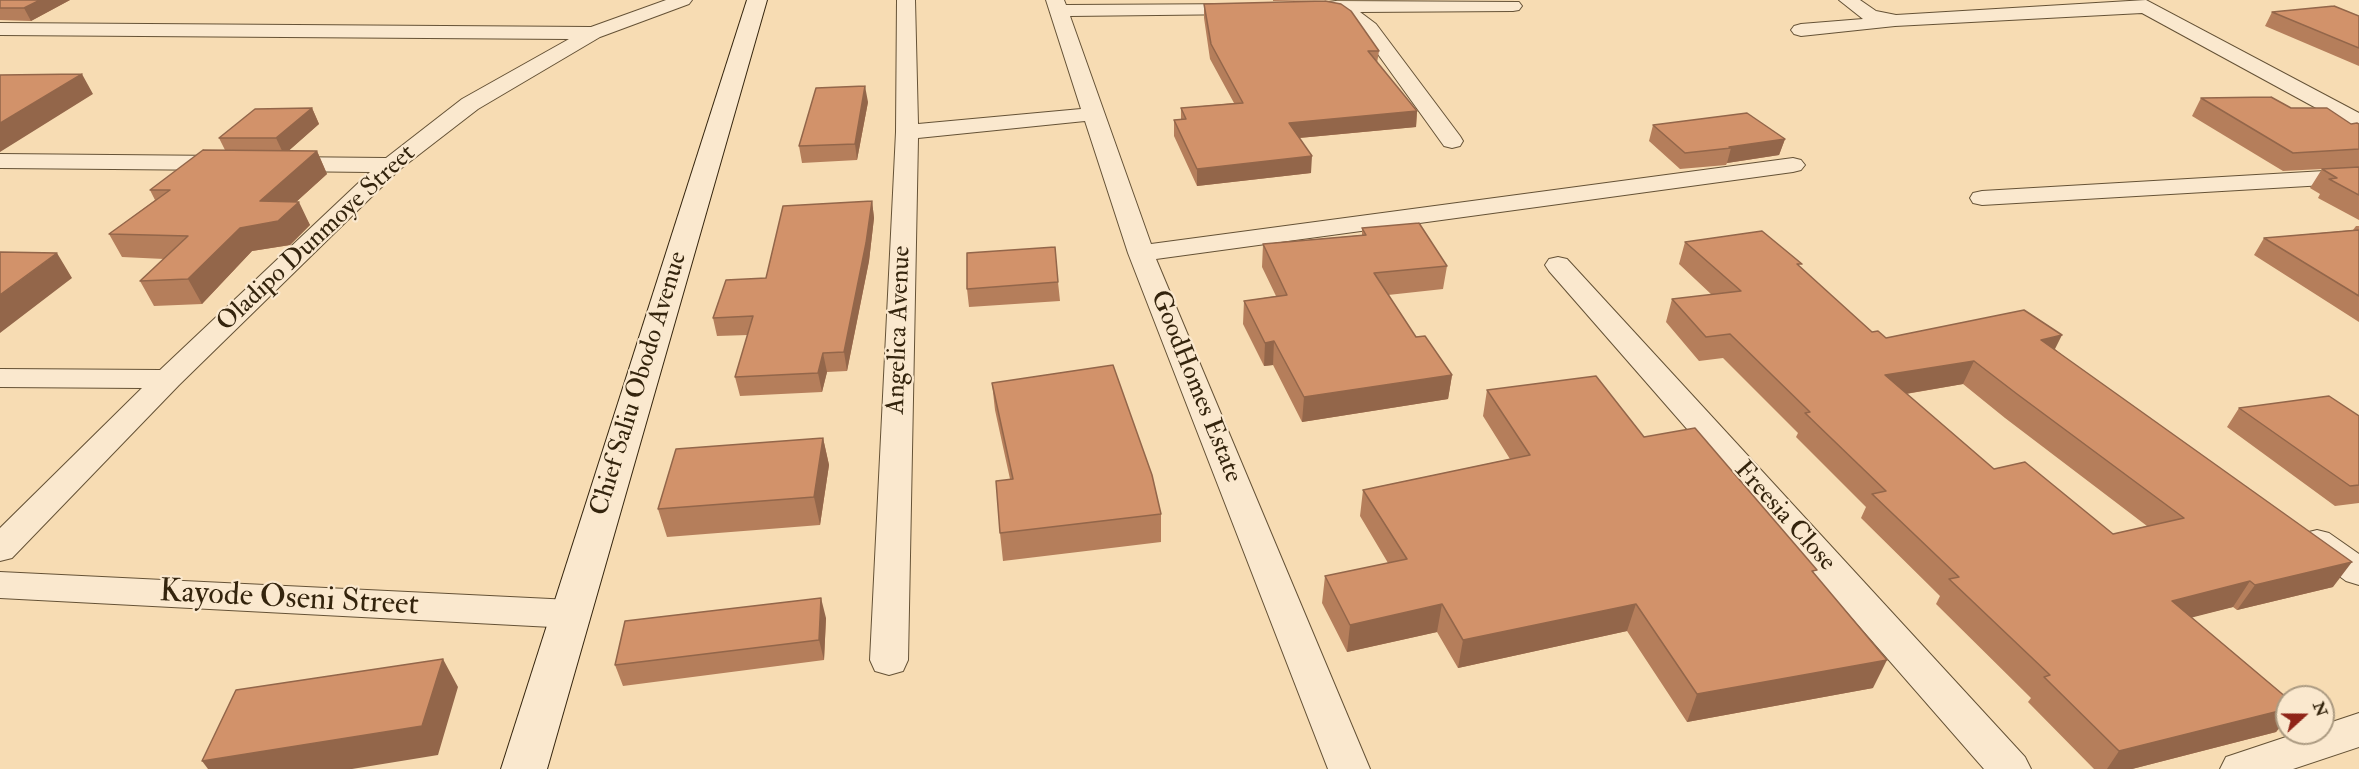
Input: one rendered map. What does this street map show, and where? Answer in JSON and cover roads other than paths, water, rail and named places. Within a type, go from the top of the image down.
[{"type":"street","name":"Oladipo Dunmoye Street","points":[[0,549],[168,379],[391,165],[470,104],[593,33],[683,0]]},
{"type":"street","name":"Chief Saliu Obodo Avenue","points":[[524,769],[757,0]]},
{"type":"street","name":"Angelica Avenue","points":[[889,660],[907,132],[906,0]]},
{"type":"street","points":[[1848,0],[1870,15],[1896,21]]},
{"type":"street","points":[[1801,30],[2139,4],[2359,122]]},
{"type":"street","points":[[1057,5],[1267,8]]},
{"type":"street","name":"GoodHomes Estate","points":[[1057,5],[1141,253],[1349,769]]},
{"type":"street","points":[[1301,8],[1513,6]]},
{"type":"street","points":[[1324,8],[1347,12],[1369,28],[1452,141]]},
{"type":"street","points":[[0,29],[593,33]]},
{"type":"street","points":[[907,132],[1094,114]]},
{"type":"street","points":[[0,161],[391,165]]},
{"type":"street","points":[[1141,253],[1793,165]]},
{"type":"street","points":[[1982,198],[2359,176]]},
{"type":"street","name":"Freesia Close","points":[[1558,265],[2010,769]]},
{"type":"street","points":[[0,378],[168,379]]},
{"type":"street","points":[[2294,524],[2359,572]]},
{"type":"street","name":"Kayode Oseni Street","points":[[2,588],[571,614]]},
{"type":"street","points":[[2241,769],[2359,730]]}]
